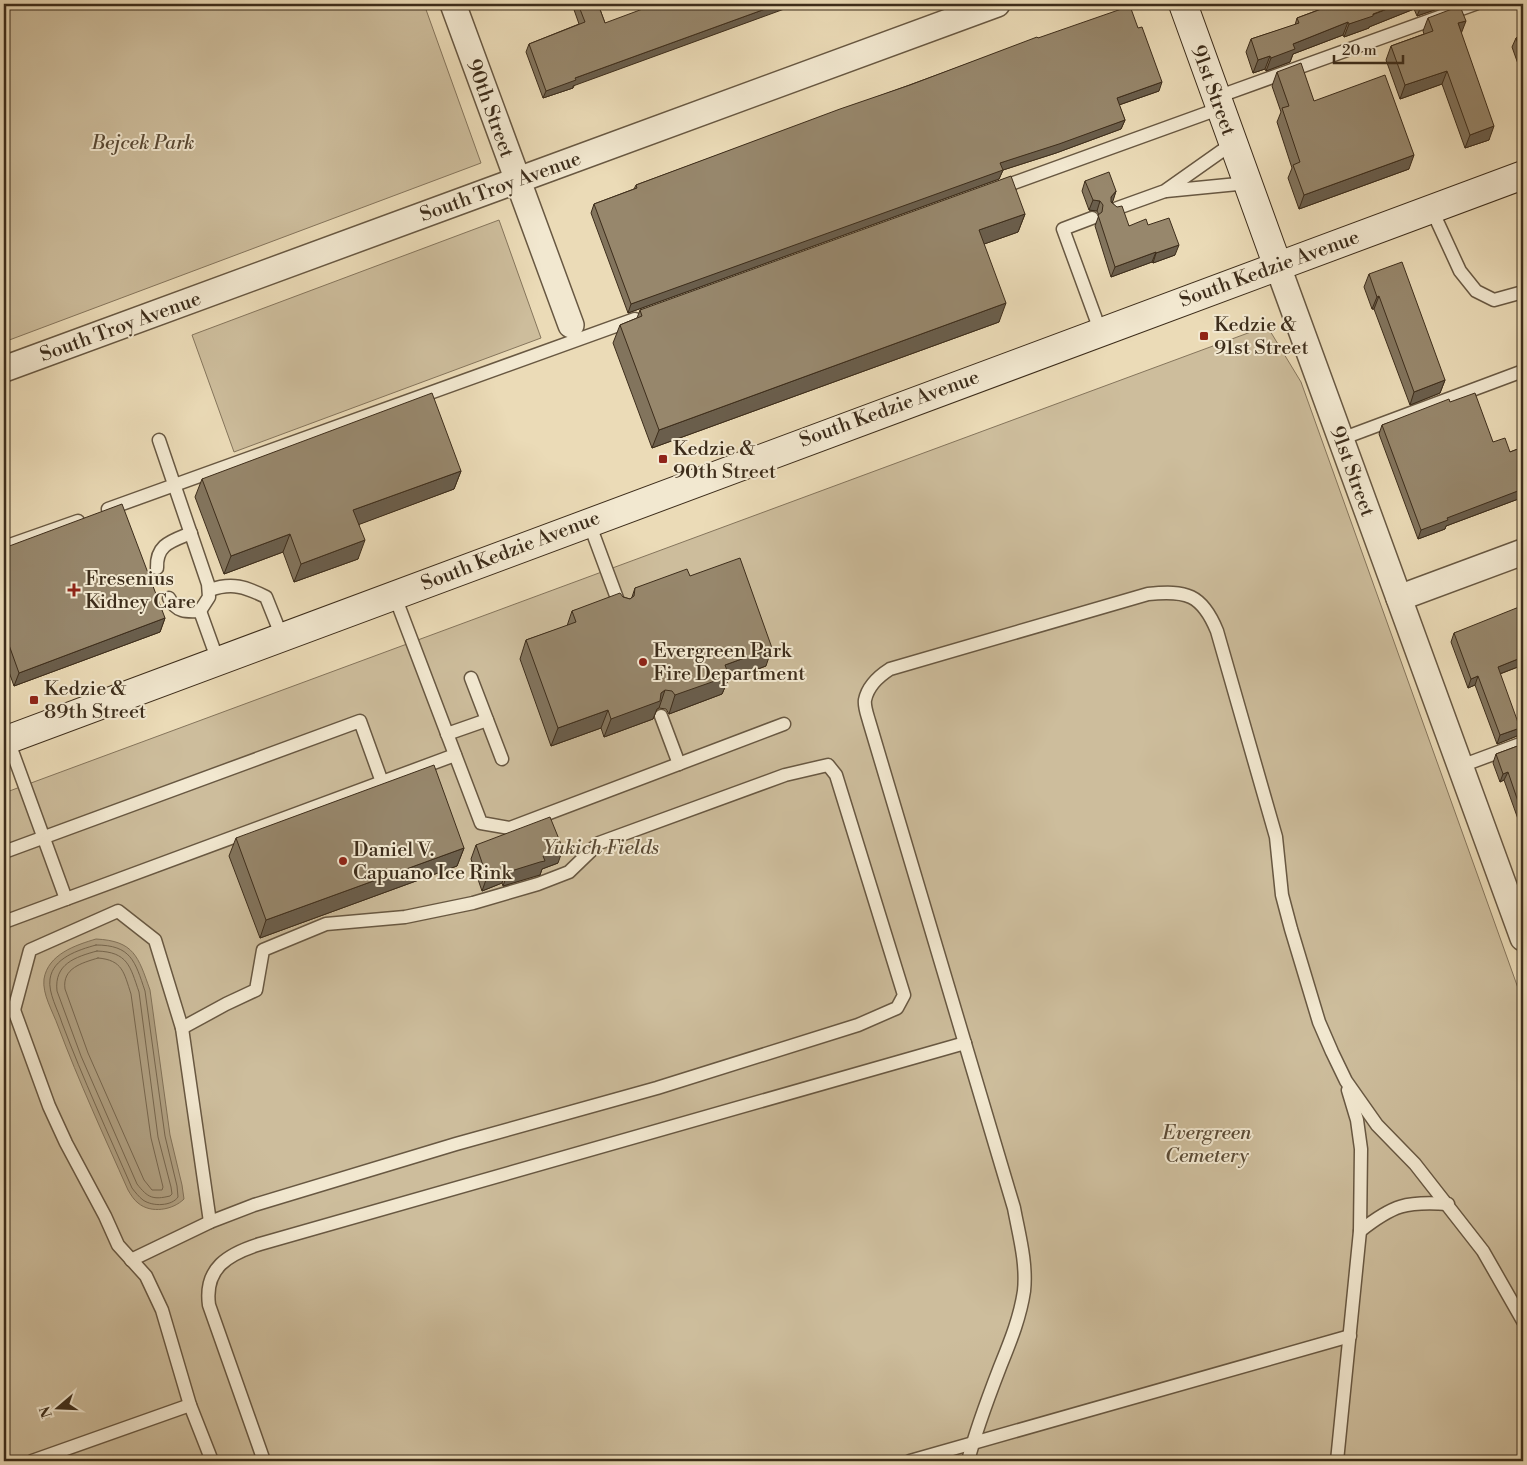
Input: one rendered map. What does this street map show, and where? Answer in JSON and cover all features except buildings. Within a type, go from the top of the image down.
[{"type":"main road","name":"91st Street","points":[[1183,4],[1277,264]]},
{"type":"main road","name":"South Kedzie Avenue","points":[[5,736],[218,661],[588,520],[1277,264],[1523,175]]},
{"type":"street","name":"90th Street","points":[[453,4],[570,325]]},
{"type":"street","name":"South Troy Avenue","points":[[4,369],[997,4]]},
{"type":"street","name":"91st Street","points":[[1277,264],[1522,931]]},
{"type":"street","points":[[1399,598],[1523,552]]},
{"type":"lane","points":[[986,193],[1475,4]]},
{"type":"lane","points":[[1116,210],[1165,191],[1233,143]]},
{"type":"lane","points":[[1165,191],[1248,183]]},
{"type":"lane","points":[[1431,208],[1460,271],[1476,291],[1494,300],[1523,292]]},
{"type":"lane","points":[[1092,218],[1063,229],[1100,330]]},
{"type":"lane","points":[[4,547],[650,314]]},
{"type":"lane","points":[[1341,439],[1523,371]]},
{"type":"lane","points":[[159,440],[210,590],[209,597],[200,611]]},
{"type":"lane","points":[[588,520],[621,609]]},
{"type":"lane","points":[[157,568],[158,554],[162,547],[191,533]]},
{"type":"lane","points":[[210,590],[222,586],[233,586],[248,588],[266,597],[282,637]]},
{"type":"lane","points":[[968,1461],[988,1398],[1018,1323],[1024,1290],[1023,1254],[1014,1208],[868,720],[865,701],[877,677],[890,669],[1148,594],[1170,592],[1186,594],[1200,602],[1210,614],[1217,631],[1276,837],[1282,895],[1291,929],[1319,1022],[1346,1081],[1356,1120],[1361,1148],[1360,1231],[1337,1461]]},
{"type":"lane","points":[[394,594],[481,823],[510,828],[784,724]]},
{"type":"lane","points":[[169,598],[173,606],[180,610],[188,612],[200,611]]},
{"type":"lane","points":[[200,611],[218,661]]},
{"type":"lane","points":[[471,678],[502,759]]},
{"type":"lane","points":[[661,716],[679,764]]},
{"type":"lane","points":[[447,734],[487,720]]},
{"type":"lane","points":[[4,852],[360,721],[382,782]]},
{"type":"lane","points":[[5,736],[66,899]]},
{"type":"lane","points":[[1461,766],[1523,743]]},
{"type":"lane","points":[[4,922],[455,755]]},
{"type":"lane","points":[[131,1260],[210,1222],[272,1200],[456,1144],[657,1088],[858,1025],[897,1008],[904,994],[836,775],[828,765],[785,775],[599,843],[569,872],[538,884],[473,903],[405,917],[326,924],[263,950],[256,990],[182,1028]]},
{"type":"lane","points":[[210,1222],[182,1028],[155,940],[118,910],[30,950],[9,1011],[49,1106],[118,1245],[146,1276],[162,1310],[190,1406],[212,1461]]},
{"type":"lane","points":[[264,1461],[209,1305],[207,1292],[210,1278],[227,1258],[242,1250],[260,1244],[965,1043]]},
{"type":"lane","points":[[1346,1081],[1377,1125],[1415,1164],[1483,1251],[1523,1321]]},
{"type":"lane","points":[[1360,1231],[1389,1210],[1404,1205],[1426,1202],[1448,1204]]},
{"type":"lane","points":[[910,1461],[972,1445],[1350,1336]]},
{"type":"lane","points":[[32,1461],[190,1406]]},
{"type":"green space","name":"Bejcek Park","points":[[21,4],[424,4],[481,163],[4,342],[4,10]]},
{"type":"green space","points":[[499,220],[541,338],[234,452],[192,335]]},
{"type":"green space","points":[[1267,326],[1301,382],[1523,1002],[1523,1461],[4,1461],[4,793]]},
{"type":"water","points":[[96,939],[119,943],[133,952],[138,959],[150,990],[170,1135],[184,1199],[168,1208],[149,1209],[138,1203],[128,1190],[83,1088],[46,997],[44,979],[51,963],[64,952]]},
{"type":"place","name":"Kedzie & 91st Street","points":[[1204,336]]},
{"type":"place","name":"Kedzie & 90th Street","points":[[663,459]]},
{"type":"place","name":"Fresenius Kidney Care","points":[[74,590]]},
{"type":"place","name":"Evergreen Park Fire Department","points":[[643,662]]},
{"type":"place","name":"Kedzie & 89th Street","points":[[34,700]]},
{"type":"place","name":"Daniel V. Capuano Ice Rink","points":[[343,861]]},
{"type":"park label","name":"Yukich Fields","points":[[601,847]]},
{"type":"park label","name":"Evergreen Cemetery","points":[[1207,1144]]}]
